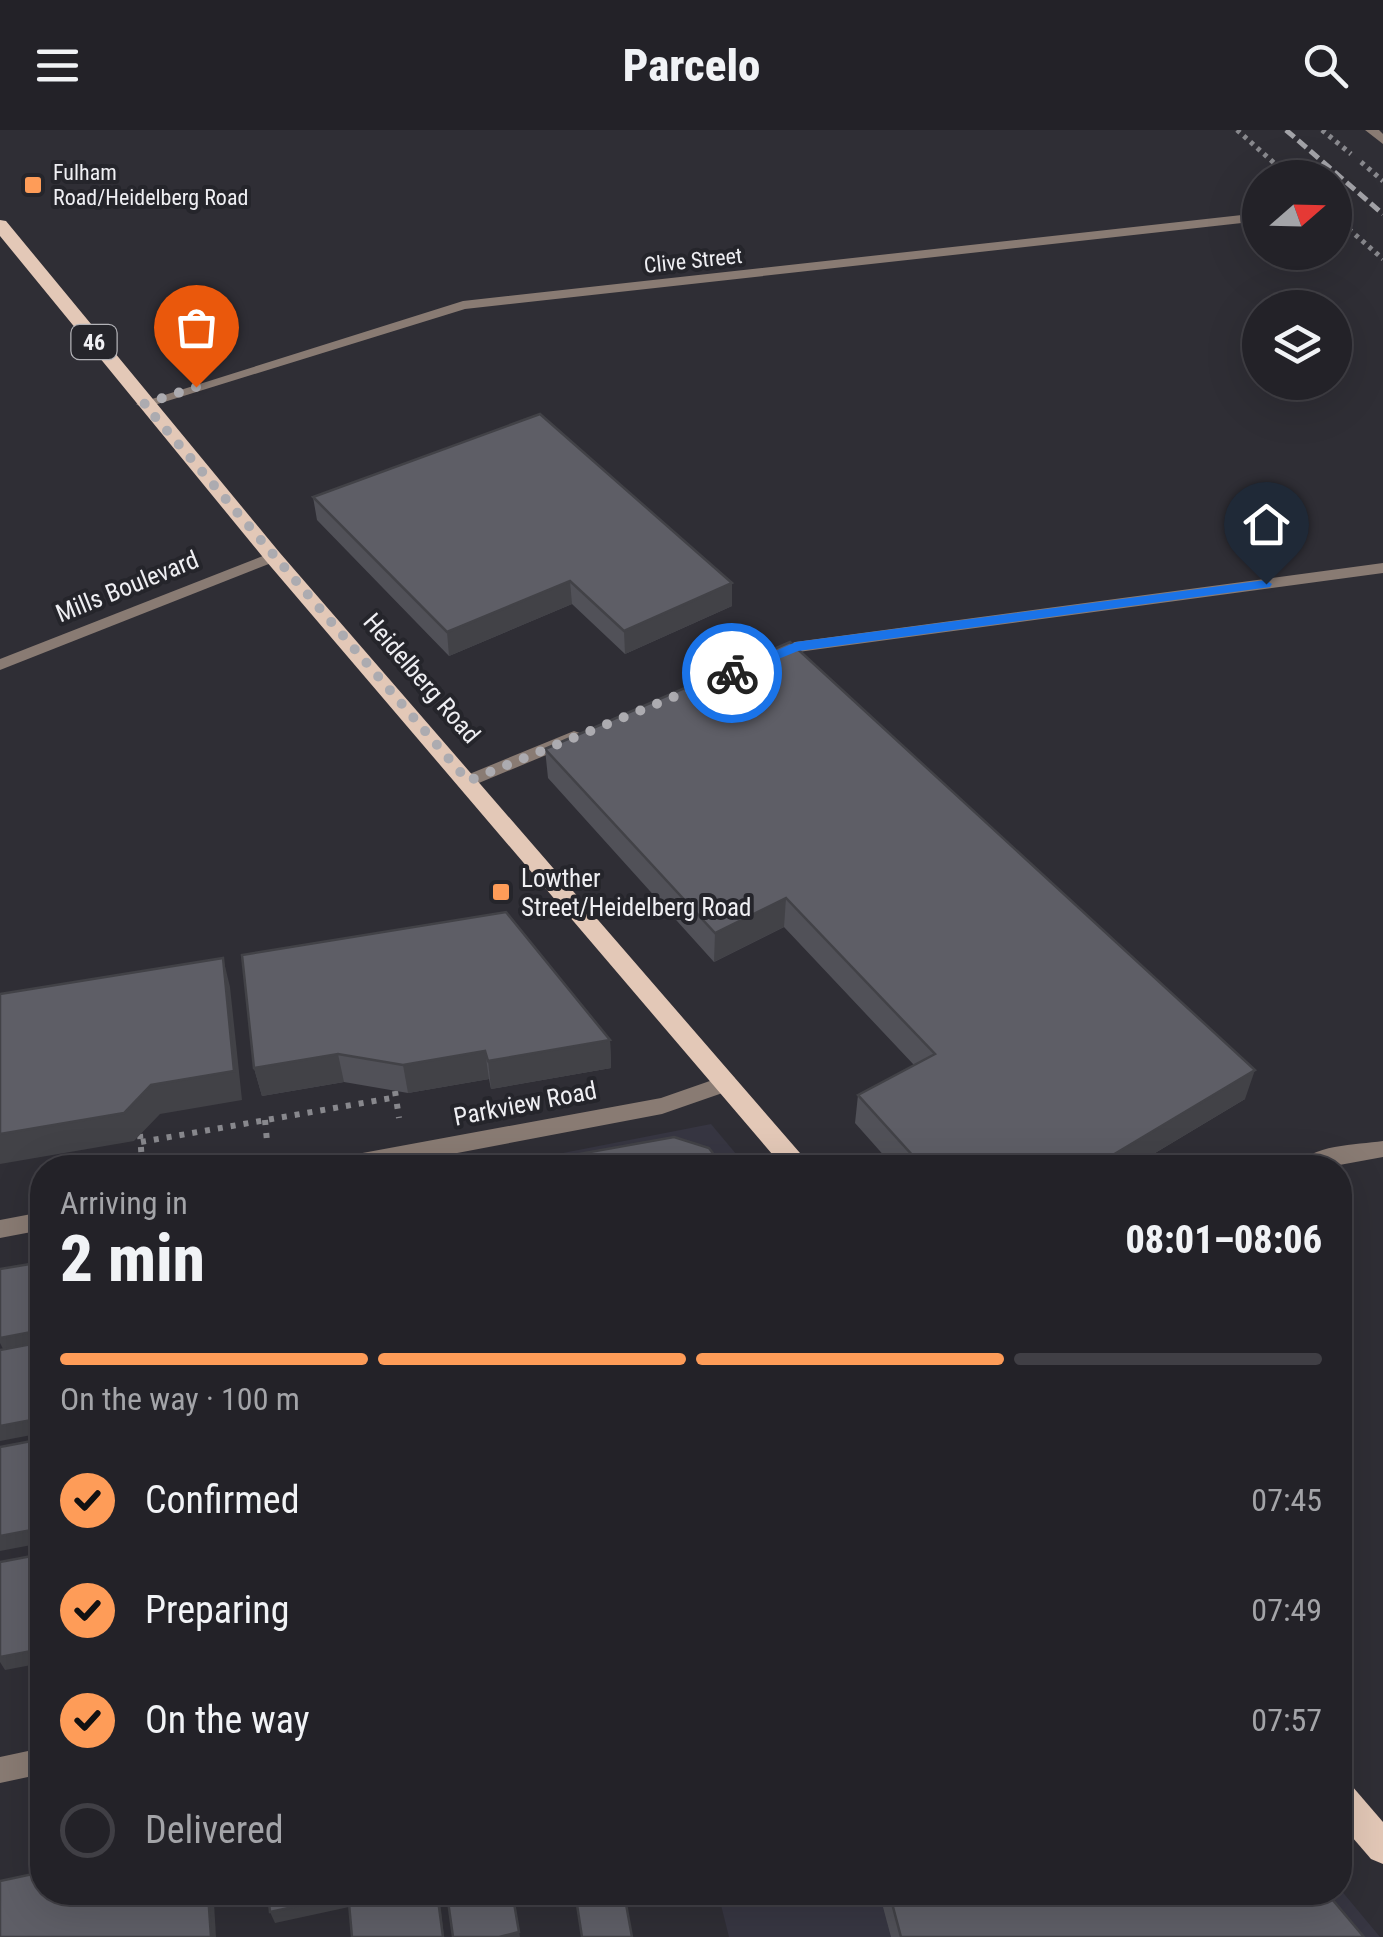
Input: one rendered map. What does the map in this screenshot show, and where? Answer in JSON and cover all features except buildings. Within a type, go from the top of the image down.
[{"type":"main road","name":"Heidelberg Road","points":[[0,205],[0,226],[144,404],[789,1155]]},
{"type":"main road","points":[[1352,1812],[1383,1847]]},
{"type":"street","points":[[1370,130],[1383,140]]},
{"type":"street","name":"Clive Street","points":[[144,404],[463,305],[1242,219]]},
{"type":"street","name":"Mills Boulevard","points":[[0,664],[273,557]]},
{"type":"street","points":[[760,661],[796,647],[1383,568]]},
{"type":"street","points":[[468,781],[584,733]]},
{"type":"street","name":"Parkview Road","points":[[400,1155],[662,1106],[727,1083]]},
{"type":"street","points":[[1347,1155],[1383,1149]]},
{"type":"street","points":[[0,1229],[30,1223]]},
{"type":"street","points":[[0,1770],[30,1764]]},
{"type":"path","points":[[1237,130],[1270,160]]},
{"type":"path","points":[[1352,231],[1383,259]]},
{"type":"path","points":[[141,1155],[140,1138],[265,1120],[396,1094],[400,1118]]},
{"type":"path","points":[[265,1120],[267,1141]]},
{"type":"shaded area","points":[[711,1124],[737,1155],[552,1155]]},
{"type":"shaded area","points":[[1352,1903],[1380,1937],[729,1937],[721,1905]]},
{"type":"railway","points":[[1286,130],[1383,214]]},
{"type":"way so far","points":[[196,387],[144,404],[468,781],[732,673]]},
{"type":"place","name":"Fulham Road/Heidelberg Road","points":[[33,185]]},
{"type":"place","name":"Lowther Street/Heidelberg Road","points":[[501,892]]},
{"type":"route","points":[[732,673],[796,647],[1266,584]]}]
